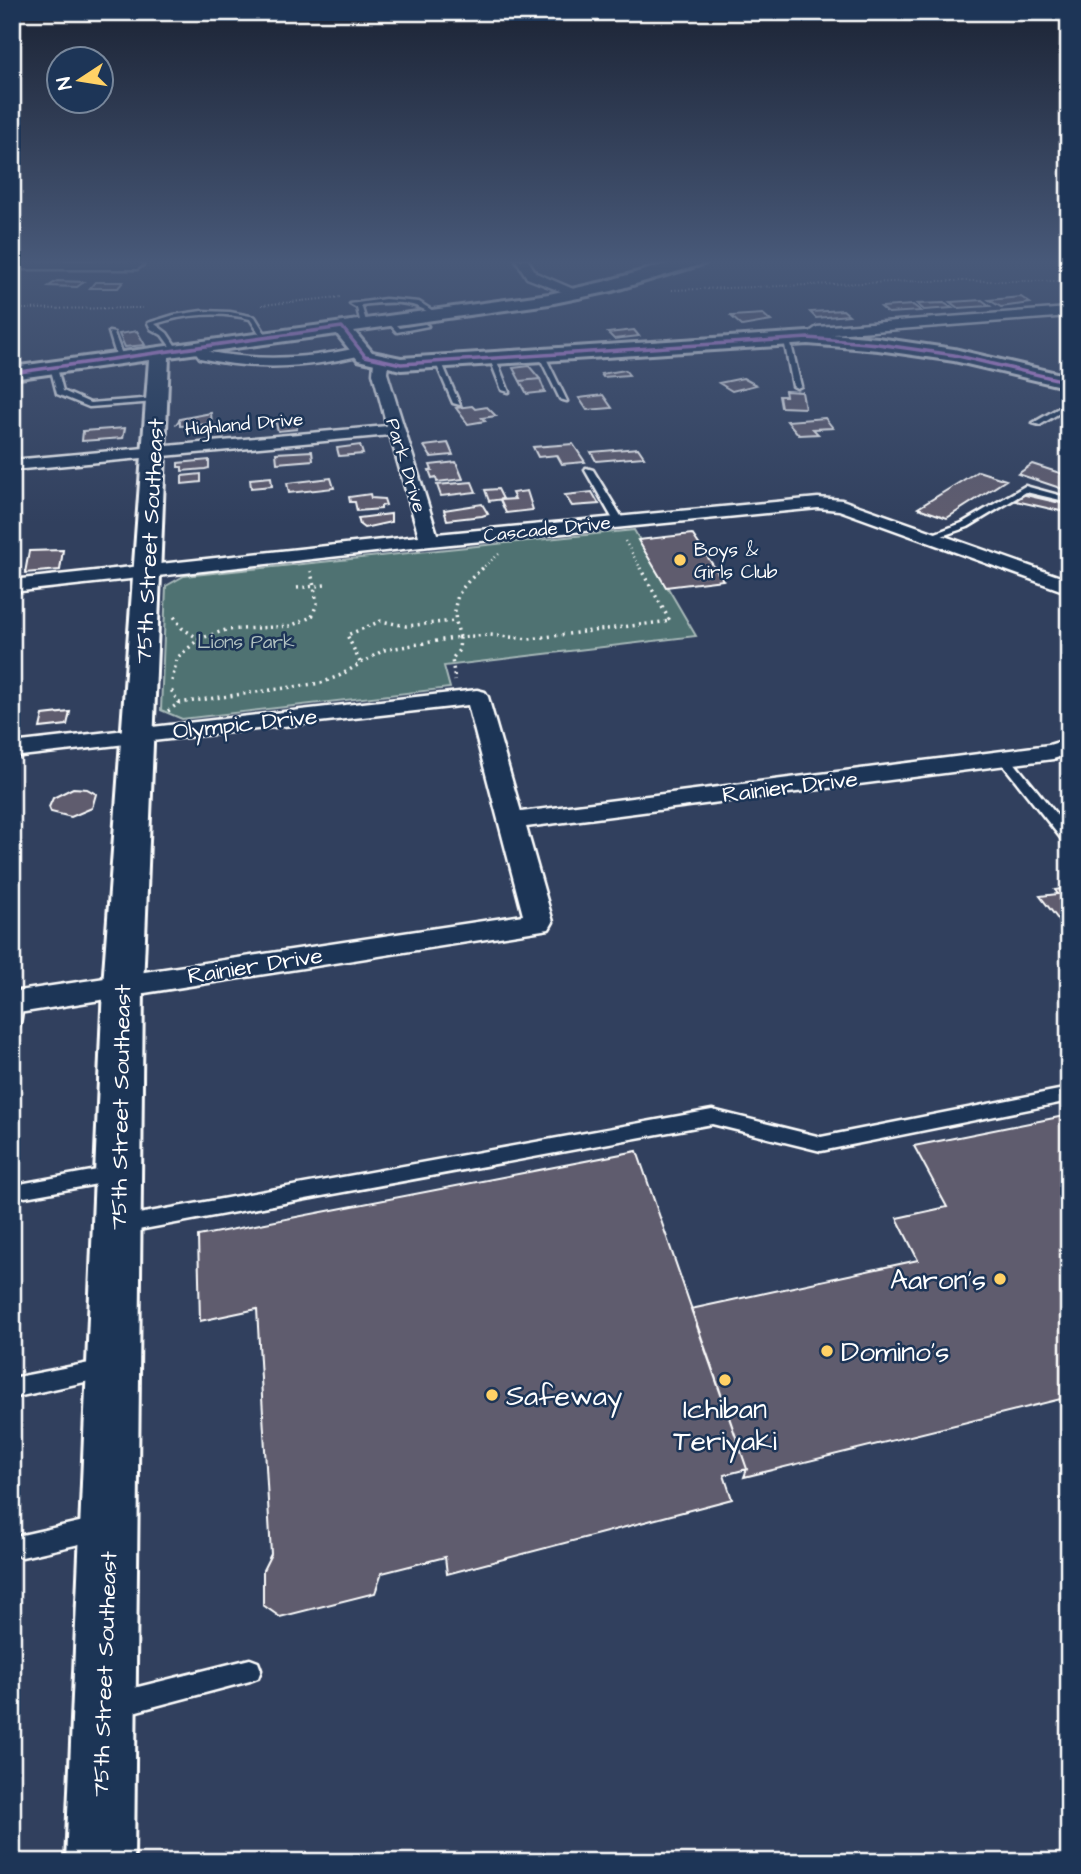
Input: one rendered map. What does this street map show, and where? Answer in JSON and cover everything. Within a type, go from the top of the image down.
[{"type":"street","points":[[12,373],[196,347]]},
{"type":"street","points":[[199,347],[205,355],[220,358],[311,363],[357,352],[381,362],[401,364],[672,347]]},
{"type":"street","points":[[354,347],[357,352]]},
{"type":"street","points":[[902,347],[954,355],[1069,382]]},
{"type":"street","name":"75th Street Southeast","points":[[100,1862],[123,986],[150,725],[148,571],[156,400],[167,352]]},
{"type":"street","name":"Park Drive","points":[[381,362],[380,373],[430,540]]},
{"type":"street","name":"Highland Drive","points":[[12,465],[396,430]]},
{"type":"street","name":"Cascade Drive","points":[[12,586],[430,540],[622,530],[818,503],[842,505],[1065,582]]},
{"type":"street","points":[[469,698],[511,821]]},
{"type":"street","name":"Olympic Drive","points":[[12,750],[150,725],[469,698]]},
{"type":"street","name":"Rainier Drive","points":[[13,1011],[123,986],[540,922],[511,821],[1005,759],[1054,752],[1069,746]]},
{"type":"lane","points":[[117,347],[121,358]]},
{"type":"lane","points":[[166,347],[167,352]]},
{"type":"lane","points":[[789,347],[797,386]]},
{"type":"lane","points":[[541,356],[564,399]]},
{"type":"lane","points":[[492,359],[506,390]]},
{"type":"lane","points":[[438,363],[457,403]]},
{"type":"lane","points":[[53,368],[60,392],[85,404],[156,400]]},
{"type":"lane","points":[[1037,423],[1069,404]]},
{"type":"lane","points":[[589,470],[622,530]]},
{"type":"lane","points":[[930,537],[965,525],[1025,489],[1068,500]]},
{"type":"lane","points":[[1005,759],[1069,839]]},
{"type":"lane","points":[[25,1190],[118,1199],[712,1118],[821,1144],[1069,1094]]},
{"type":"lane","points":[[12,1388],[113,1367]]},
{"type":"lane","points":[[22,1546],[108,1526]]},
{"type":"lane","points":[[103,1707],[250,1670]]},
{"type":"path","points":[[150,725],[179,704],[321,683],[339,676],[384,650],[460,637],[490,635],[529,639],[670,621],[622,530]]},
{"type":"path","points":[[469,698],[452,659],[459,650],[460,637],[454,621],[453,600],[474,576],[502,551]]},
{"type":"path","points":[[179,704],[170,692],[177,658],[199,639],[225,630],[273,630],[296,626],[312,617],[317,603],[311,571]]},
{"type":"path","points":[[298,588],[325,585]]},
{"type":"path","points":[[171,612],[182,628],[199,639]]},
{"type":"path","points":[[360,662],[347,635],[381,621],[405,626],[454,621]]},
{"type":"green space","name":"Lions Park","points":[[634,530],[696,636],[444,666],[450,688],[182,719],[161,710],[166,586],[184,576]]},
{"type":"building","points":[[529,366],[540,379],[520,381],[513,368]]},
{"type":"building","points":[[625,370],[629,375],[603,377],[601,374]]},
{"type":"building","points":[[743,378],[756,385],[732,391],[719,383]]},
{"type":"building","points":[[540,379],[545,392],[527,394],[520,381]]},
{"type":"building","points":[[785,391],[802,392],[805,408],[781,407],[779,396],[786,396]]},
{"type":"building","points":[[603,395],[612,408],[587,410],[579,398]]},
{"type":"building","points":[[472,406],[475,409],[487,407],[496,416],[468,424],[456,408]]},
{"type":"building","points":[[211,413],[212,424],[180,426],[180,422],[177,423],[180,419]]},
{"type":"building","points":[[296,418],[297,429],[278,431],[275,420]]},
{"type":"building","points":[[825,418],[833,428],[813,429],[818,434],[799,435],[787,421]]},
{"type":"building","points":[[125,428],[123,438],[82,441],[83,431]]},
{"type":"building","points":[[448,443],[453,455],[431,457],[424,446]]},
{"type":"building","points":[[573,444],[585,462],[562,464],[557,455],[538,457],[533,447]]},
{"type":"building","points":[[360,445],[363,454],[339,456],[337,448]]},
{"type":"building","points":[[638,448],[644,457],[596,461],[591,452]]},
{"type":"building","points":[[312,451],[313,460],[277,463],[276,453]]},
{"type":"building","points":[[209,460],[209,468],[205,469],[182,471],[182,467],[178,467],[178,463]]},
{"type":"building","points":[[456,462],[463,479],[437,482],[436,477],[432,478],[430,465]]},
{"type":"building","points":[[1032,464],[1069,476],[1069,491],[1018,474]]},
{"type":"building","points":[[978,471],[1006,480],[947,518],[918,508]]},
{"type":"building","points":[[201,474],[201,482],[182,484],[182,476]]},
{"type":"building","points":[[271,477],[272,486],[251,488],[250,479]]},
{"type":"building","points":[[331,478],[334,488],[289,493],[287,483]]},
{"type":"building","points":[[472,482],[476,492],[441,496],[437,485]]},
{"type":"building","points":[[498,489],[503,499],[489,501],[485,490]]},
{"type":"building","points":[[527,491],[533,510],[506,513],[500,500],[515,499],[512,493]]},
{"type":"building","points":[[592,492],[599,504],[572,506],[565,495]]},
{"type":"building","points":[[370,494],[371,498],[384,499],[386,505],[381,506],[381,509],[357,511],[355,502],[350,502],[349,497]]},
{"type":"building","points":[[1021,494],[1069,505],[1069,513],[1016,501]]},
{"type":"building","points":[[482,504],[488,514],[447,520],[444,510]]},
{"type":"building","points":[[391,514],[391,522],[364,528],[358,518]]},
{"type":"building","name":"Boys & Girls Club","points":[[692,534],[723,580],[666,587],[638,540]]},
{"type":"building","points":[[63,550],[60,570],[25,573],[29,551]]},
{"type":"building","points":[[70,712],[67,725],[40,728],[43,715]]},
{"type":"building","points":[[73,788],[87,789],[96,794],[92,808],[71,817],[51,812],[49,807],[53,798]]},
{"type":"building","points":[[1069,888],[1069,926],[1064,927],[1040,896],[1058,894],[1055,890]]},
{"type":"building","points":[[1069,1115],[1069,1397],[744,1477],[747,1469],[691,1309],[918,1260],[897,1218],[947,1207],[914,1146]]},
{"type":"building","name":"Safeway","points":[[637,1151],[747,1469],[724,1475],[732,1499],[447,1574],[445,1557],[382,1573],[375,1593],[280,1617],[263,1605],[263,1570],[271,1554],[257,1309],[200,1321],[198,1236]]},
{"type":"transit line","points":[[12,373],[195,347]]},
{"type":"transit line","points":[[358,347],[365,356],[401,364],[660,347]]},
{"type":"transit line","points":[[902,347],[954,355],[1069,382]]},
{"type":"place","name":"Boys & Girls Club","points":[[680,560]]},
{"type":"place","name":"Aaron's","points":[[1000,1279]]},
{"type":"place","name":"Domino's","points":[[827,1351]]},
{"type":"place","name":"Ichiban Teriyaki","points":[[725,1380]]},
{"type":"place","name":"Safeway","points":[[492,1395]]}]
